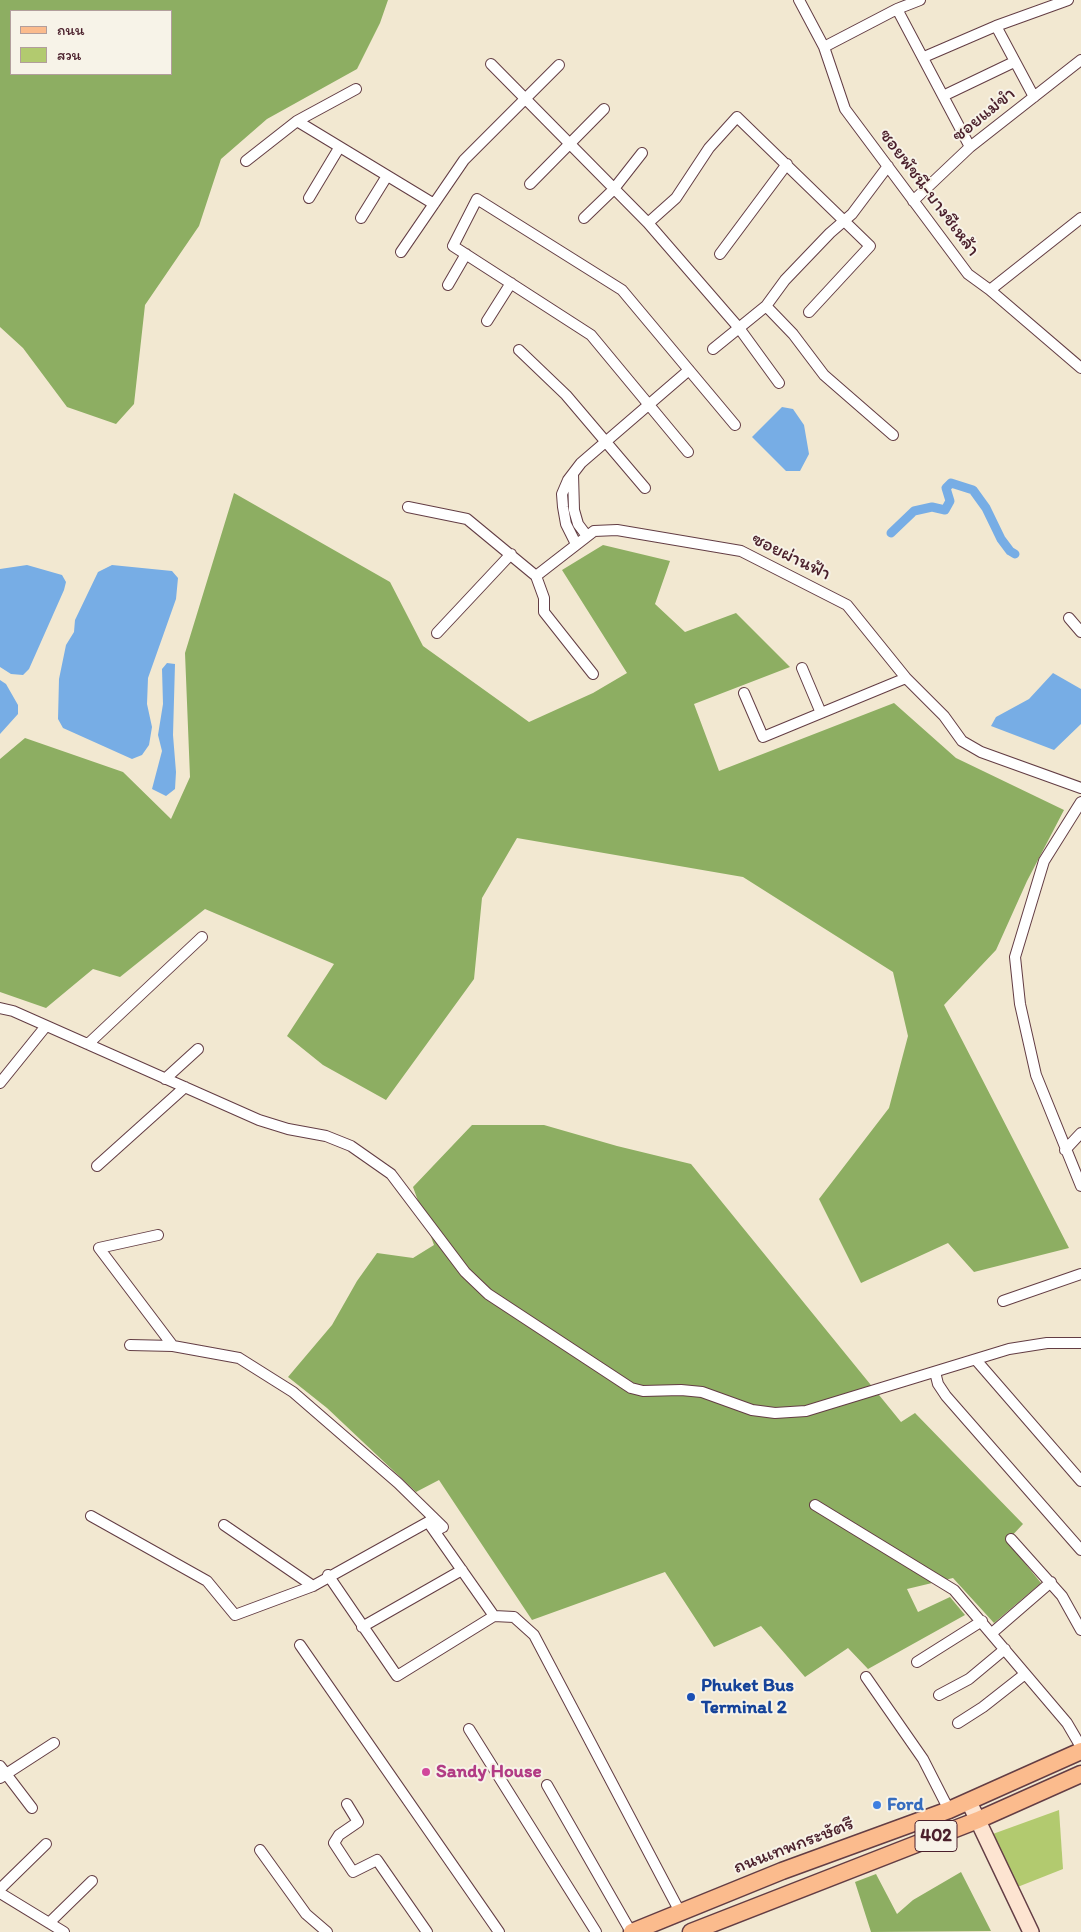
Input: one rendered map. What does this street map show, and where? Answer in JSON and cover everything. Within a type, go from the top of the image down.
[{"type":"main road","name":"ถนนเทพกระษัตรี","points":[[631,1932],[782,1871],[950,1810],[1081,1751]]},
{"type":"main road","name":"402","points":[[691,1932],[978,1820],[1081,1774]]},
{"type":"street","name":"ซอยพัชนี-บางชีเหล้า","points":[[799,0],[824,47],[845,109],[968,274],[990,290],[1081,368]]},
{"type":"street","points":[[824,47],[897,9],[920,0]]},
{"type":"street","points":[[924,57],[996,26],[1068,0]]},
{"type":"street","points":[[897,9],[924,57],[970,148]]},
{"type":"street","points":[[996,26],[1034,97]]},
{"type":"street","name":"ซอยแม่ขำ","points":[[913,201],[970,148],[1081,60]]},
{"type":"street","points":[[944,96],[1014,62]]},
{"type":"street","points":[[492,64],[613,190],[648,223],[740,328],[779,383]]},
{"type":"street","points":[[401,252],[464,160],[559,65]]},
{"type":"street","points":[[246,161],[297,121],[356,89]]},
{"type":"street","points":[[530,184],[604,109]]},
{"type":"street","points":[[648,223],[676,198],[709,148],[737,116],[788,164],[843,222],[870,246],[809,312]]},
{"type":"street","points":[[297,121],[434,204]]},
{"type":"street","points":[[309,198],[339,148]]},
{"type":"street","points":[[584,218],[613,190],[642,153]]},
{"type":"street","points":[[720,254],[788,164]]},
{"type":"street","points":[[713,349],[766,306],[785,280],[852,214],[888,166]]},
{"type":"street","points":[[361,218],[387,176]]},
{"type":"street","points":[[688,452],[591,335],[453,246],[477,199],[622,290],[735,425]]},
{"type":"street","points":[[990,290],[1081,218]]},
{"type":"street","points":[[448,285],[466,254]]},
{"type":"street","points":[[487,321],[511,283]]},
{"type":"street","points":[[766,306],[793,334],[824,375],[893,435]]},
{"type":"street","points":[[519,350],[566,395],[645,488]]},
{"type":"street","points":[[576,544],[566,524],[563,507],[564,486],[581,463],[689,370]]},
{"type":"street","points":[[573,474],[574,510],[578,524],[587,536]]},
{"type":"street","points":[[408,507],[467,519],[536,576],[544,598],[544,612],[593,674]]},
{"type":"street","name":"ซอยผ่านฟ้า","points":[[536,576],[594,530],[617,530],[741,551],[847,605],[906,678],[944,716],[962,741],[981,752],[1081,788]]},
{"type":"street","points":[[437,633],[511,554]]},
{"type":"street","points":[[1069,618],[1081,632]]},
{"type":"street","points":[[802,668],[821,714]]},
{"type":"street","points":[[744,693],[763,737],[906,678]]},
{"type":"street","points":[[1081,802],[1044,862],[1015,956],[1020,1004],[1036,1075],[1081,1186]]},
{"type":"street","points":[[88,1044],[202,938]]},
{"type":"street","points":[[0,1008],[13,1011],[259,1120],[288,1129],[326,1136],[351,1146],[391,1174],[465,1272],[488,1294],[630,1388],[643,1391],[681,1390],[702,1392],[752,1410],[775,1413],[806,1411],[1009,1349],[1047,1343],[1081,1343]]},
{"type":"street","points":[[0,1083],[46,1026]]},
{"type":"street","points":[[165,1078],[198,1049]]},
{"type":"street","points":[[97,1166],[185,1088]]},
{"type":"street","points":[[1065,1150],[1081,1133]]},
{"type":"street","points":[[158,1235],[98,1248],[173,1346]]},
{"type":"street","points":[[1003,1301],[1081,1274]]},
{"type":"street","points":[[130,1345],[173,1346],[239,1358],[293,1392],[398,1483],[443,1527],[435,1531]]},
{"type":"street","points":[[976,1360],[1081,1481]]},
{"type":"street","points":[[935,1372],[938,1384],[946,1396],[1081,1550]]},
{"type":"street","points":[[815,1505],[954,1590],[1067,1723],[1081,1747]]},
{"type":"street","points":[[91,1516],[207,1581],[235,1615],[313,1586],[328,1575],[428,1522],[494,1616]]},
{"type":"street","points":[[224,1525],[313,1586]]},
{"type":"street","points":[[1011,1540],[1062,1596],[1081,1630]]},
{"type":"street","points":[[362,1626],[462,1570]]},
{"type":"street","points":[[328,1575],[397,1676],[494,1616],[514,1617],[534,1635],[680,1912]]},
{"type":"street","points":[[992,1633],[1051,1582]]},
{"type":"street","points":[[917,1662],[982,1621]]},
{"type":"street","points":[[300,1645],[499,1932]]},
{"type":"street","points":[[939,1695],[970,1679],[1005,1649]]},
{"type":"street","points":[[958,1723],[983,1707],[1025,1674]]},
{"type":"street","points":[[866,1677],[923,1759],[950,1810]]},
{"type":"street","points":[[468,1729],[596,1932]]},
{"type":"street","points":[[32,1808],[2,1772],[54,1744]]},
{"type":"street","points":[[547,1785],[631,1932]]},
{"type":"street","points":[[969,1802],[1031,1932]]},
{"type":"street","points":[[347,1804],[358,1822],[339,1835],[334,1843],[353,1872],[377,1860],[427,1932]]},
{"type":"street","points":[[46,1844],[0,1891],[64,1932]]},
{"type":"street","points":[[260,1850],[306,1914],[327,1932]]},
{"type":"street","points":[[49,1923],[92,1881]]},
{"type":"green space","points":[[0,0],[388,0],[380,23],[357,69],[267,119],[221,159],[199,226],[145,305],[134,404],[116,424],[67,407],[23,348],[0,327]]},
{"type":"green space","points":[[234,493],[390,582],[423,646],[529,722],[593,693],[627,673],[562,570],[603,545],[670,561],[655,604],[685,632],[736,613],[790,667],[694,704],[719,771],[894,703],[956,758],[1064,810],[1027,881],[996,950],[944,1005],[1069,1248],[974,1272],[948,1243],[861,1283],[819,1199],[889,1108],[908,1036],[893,972],[743,877],[517,838],[482,898],[474,979],[386,1100],[323,1065],[287,1036],[334,964],[205,909],[120,977],[93,969],[46,1008],[0,992],[0,759],[25,738],[123,772],[171,819],[190,777],[185,653]]},
{"type":"green space","points":[[472,1125],[544,1125],[617,1146],[691,1164],[901,1422],[915,1413],[1023,1524],[1007,1541],[1041,1583],[994,1623],[953,1578],[907,1589],[918,1612],[950,1597],[965,1615],[868,1669],[848,1648],[805,1677],[761,1626],[714,1647],[665,1572],[532,1620],[439,1480],[416,1492],[327,1408],[288,1377],[332,1325],[357,1281],[377,1253],[413,1258],[434,1245],[413,1187]]},
{"type":"green space","points":[[1059,1810],[1063,1869],[1015,1888],[990,1835]]},
{"type":"green space","points":[[961,1872],[991,1931],[871,1932],[855,1882],[876,1874],[897,1914],[913,1900]]},
{"type":"water","points":[[782,407],[793,409],[804,425],[809,454],[800,471],[786,471],[752,437]]},
{"type":"water","points":[[27,565],[62,575],[66,582],[29,669],[23,675],[11,674],[0,667],[0,569]]},
{"type":"water","points":[[112,565],[172,571],[178,578],[176,599],[148,678],[147,704],[152,727],[149,745],[142,755],[132,759],[63,728],[58,719],[59,679],[66,645],[74,632],[75,620],[98,572]]},
{"type":"water","points":[[167,663],[175,664],[173,735],[176,772],[175,789],[166,796],[152,789],[162,751],[158,735],[163,704],[162,669]]},
{"type":"water","points":[[1053,673],[1081,689],[1081,724],[1054,750],[991,726],[996,717],[1029,699]]},
{"type":"water","points":[[0,680],[6,684],[18,705],[18,714],[0,734]]},
{"type":"waterway","points":[[891,533],[914,511],[932,507],[945,510],[950,501],[946,488],[951,483],[973,490],[986,508],[1001,539],[1010,551],[1015,554]]},
{"type":"place","name":"Phuket Bus Terminal 2","points":[[691,1697]]},
{"type":"place","name":"Sandy House","points":[[426,1772]]},
{"type":"place","name":"Ford","points":[[877,1805]]}]
